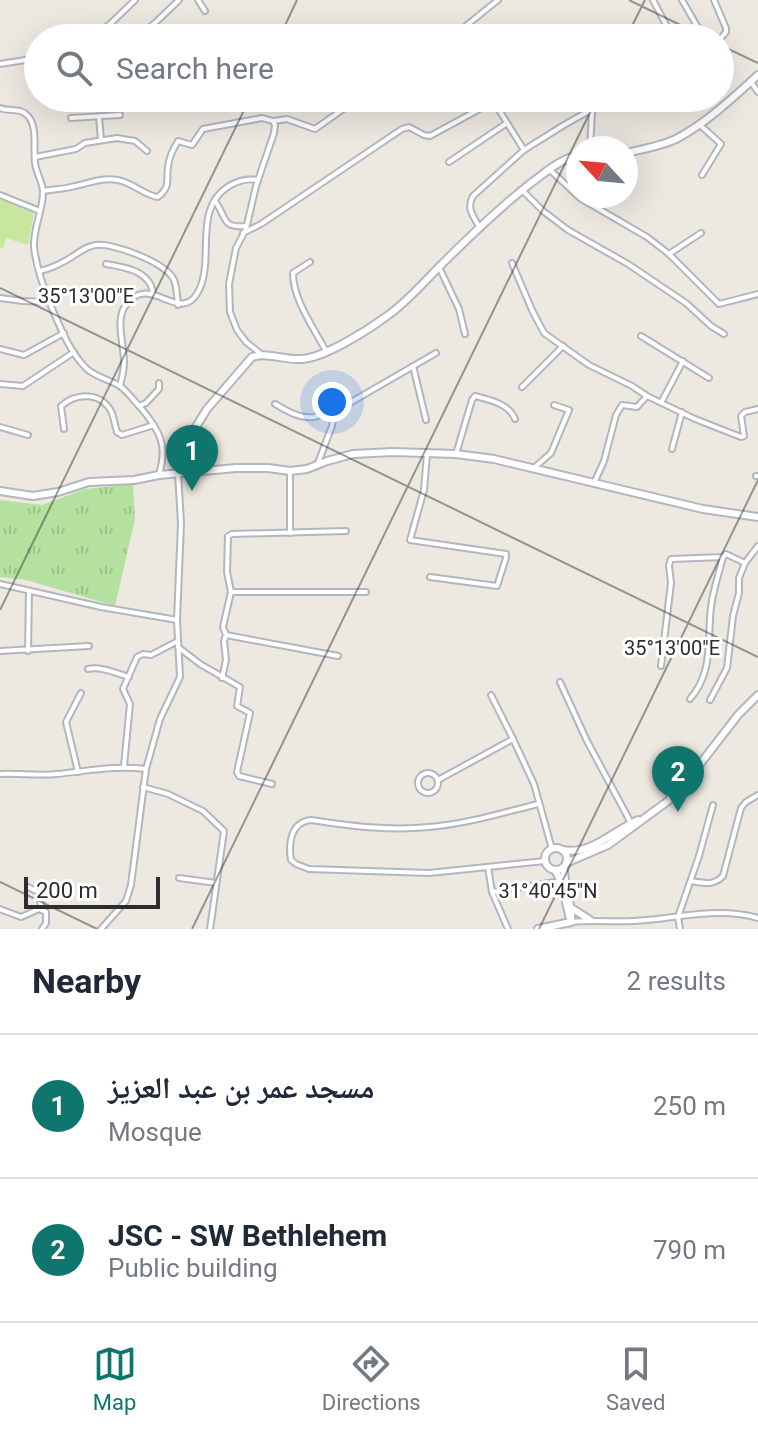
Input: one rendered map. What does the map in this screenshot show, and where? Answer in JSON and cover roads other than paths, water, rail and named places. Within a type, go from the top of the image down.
[{"type":"street","points":[[110,24],[135,0]]},
{"type":"street","points":[[154,24],[179,0]]},
{"type":"street","points":[[198,0],[205,11]]},
{"type":"street","points":[[468,24],[498,0]]},
{"type":"street","points":[[653,0],[666,24]]},
{"type":"street","points":[[682,0],[696,24]]},
{"type":"street","points":[[714,0],[724,24]]},
{"type":"street","points":[[0,64],[24,60]]},
{"type":"street","points":[[734,96],[758,75]]},
{"type":"street","points":[[751,82],[758,92]]},
{"type":"street","points":[[1,108],[18,109],[26,113],[32,123],[35,166],[43,191],[34,247],[49,302],[77,359],[90,372],[120,386],[161,436],[163,460],[159,475]]},
{"type":"street","points":[[43,191],[74,187],[96,179],[119,180],[158,197],[166,187],[170,155],[178,141],[192,145],[203,129],[262,118],[273,121],[287,119],[315,129],[339,112]]},
{"type":"street","points":[[243,233],[402,129],[409,127],[430,136],[475,112]]},
{"type":"street","points":[[500,112],[524,150]]},
{"type":"street","points":[[480,228],[469,209],[473,196],[524,150],[587,112],[592,112],[591,136]]},
{"type":"street","points":[[638,150],[675,139],[714,112]]},
{"type":"street","points":[[71,118],[120,115]]},
{"type":"street","points":[[99,117],[101,140]]},
{"type":"street","points":[[261,354],[237,330],[230,312],[229,284],[236,248],[246,226],[274,133],[273,121]]},
{"type":"street","points":[[449,162],[507,123]]},
{"type":"street","points":[[699,124],[721,144],[702,175]]},
{"type":"street","points":[[35,157],[76,149],[85,143],[101,140],[130,139],[147,151]]},
{"type":"street","points":[[115,929],[104,927],[126,901],[131,885],[146,769],[160,719],[180,677],[177,620],[181,535],[178,473],[186,443],[207,409],[252,357],[261,354],[302,359],[326,351],[386,318],[522,190],[566,159]]},
{"type":"street","points":[[549,169],[580,198],[647,237],[669,254],[719,304],[758,294]]},
{"type":"street","points":[[120,386],[124,364],[122,313],[126,306],[143,293],[153,293],[178,305],[191,300],[200,287],[206,231],[214,200],[235,183],[248,178],[258,180]]},
{"type":"street","points":[[522,190],[568,230],[628,264],[686,303],[724,334]]},
{"type":"street","points":[[0,195],[40,211]]},
{"type":"street","points":[[214,200],[228,225],[246,226]]},
{"type":"street","points":[[669,254],[701,233]]},
{"type":"street","points":[[40,271],[57,266],[84,249],[97,245],[116,248],[133,253],[168,272],[174,280],[178,305]]},
{"type":"street","points":[[310,262],[293,273],[293,278],[301,303],[326,351]]},
{"type":"street","points":[[512,263],[544,333],[589,365],[647,396],[741,437],[745,429],[741,416],[758,409]]},
{"type":"street","points":[[106,264],[131,269],[144,276],[152,283],[153,293]]},
{"type":"street","points":[[439,267],[459,309],[465,334]]},
{"type":"street","points":[[0,298],[49,302]]},
{"type":"street","points":[[0,349],[24,355],[64,333]]},
{"type":"street","points":[[641,336],[709,378]]},
{"type":"street","points":[[522,387],[563,346]]},
{"type":"street","points":[[0,384],[23,386],[74,352]]},
{"type":"street","points":[[275,404],[293,414],[312,417],[334,412],[436,353]]},
{"type":"street","points":[[662,402],[683,361]]},
{"type":"street","points":[[413,366],[426,420]]},
{"type":"street","points":[[139,406],[159,389],[159,383]]},
{"type":"street","points":[[64,429],[61,406],[73,398],[86,395],[108,407],[121,435],[154,425]]},
{"type":"street","points":[[456,454],[475,396],[498,403],[512,412],[515,419]]},
{"type":"street","points":[[594,483],[622,405],[637,407],[647,396]]},
{"type":"street","points":[[533,469],[551,453],[569,410],[554,405]]},
{"type":"street","points":[[317,465],[334,412]]},
{"type":"street","points":[[672,449],[682,412]]},
{"type":"street","points":[[0,427],[28,435]]},
{"type":"street","points":[[427,453],[424,490],[410,540],[506,554],[497,586],[430,577]]},
{"type":"street","points":[[0,491],[33,496],[89,482],[134,480],[178,473],[258,468],[290,471],[307,469],[353,454],[456,454],[494,459],[703,509],[757,518]]},
{"type":"street","points":[[290,471],[290,533]]},
{"type":"street","points":[[222,678],[226,660],[223,627],[231,592],[227,572],[228,536],[346,531]]},
{"type":"street","points":[[710,700],[727,668],[739,578],[745,563],[758,546]]},
{"type":"street","points":[[661,666],[671,559],[723,557],[726,554],[745,563]]},
{"type":"street","points":[[690,699],[698,689],[710,652],[711,607],[723,557]]},
{"type":"street","points":[[0,584],[110,609],[177,620]]},
{"type":"street","points":[[28,651],[29,591]]},
{"type":"street","points":[[231,592],[366,592]]},
{"type":"street","points":[[226,635],[338,656]]},
{"type":"street","points":[[124,766],[130,704],[123,689],[137,657],[178,644]]},
{"type":"street","points":[[178,644],[222,678],[240,687],[237,706],[250,713],[237,772],[239,776],[272,784]]},
{"type":"street","points":[[0,651],[89,646]]},
{"type":"street","points":[[88,669],[97,667],[129,677]]},
{"type":"street","points":[[560,682],[587,741],[631,823]]},
{"type":"street","points":[[78,772],[66,722],[81,693]]},
{"type":"street","points":[[491,695],[534,784],[552,849]]},
{"type":"street","points":[[552,849],[576,851],[596,844],[668,801],[758,695]]},
{"type":"street","points":[[438,780],[513,739]]},
{"type":"street","points":[[0,774],[53,775],[124,766],[146,769]]},
{"type":"street","points":[[431,773],[438,780],[436,790],[431,793],[424,793],[419,788],[419,778],[424,774],[431,773]]},
{"type":"street","points":[[143,787],[168,794],[203,811],[224,831],[210,929]]},
{"type":"street","points":[[691,881],[709,884],[718,882],[723,876],[741,808],[758,795]]},
{"type":"street","points":[[538,804],[426,828],[383,828],[302,821],[296,826],[290,842],[291,860],[309,869],[429,873],[545,861]]},
{"type":"street","points":[[680,929],[678,917],[713,805]]},
{"type":"street","points":[[555,870],[608,845],[645,816]]},
{"type":"street","points":[[552,849],[545,861],[561,881],[571,922]]},
{"type":"street","points":[[562,850],[566,856],[564,877],[571,906],[571,922]]},
{"type":"street","points":[[488,866],[492,892],[508,929]]},
{"type":"street","points":[[179,878],[216,883]]},
{"type":"street","points":[[492,892],[561,881]]},
{"type":"street","points":[[28,887],[38,892],[42,910],[46,912],[42,929]]},
{"type":"street","points":[[571,906],[590,920]]},
{"type":"street","points":[[0,909],[21,917],[42,910]]},
{"type":"street","points":[[538,929],[590,920],[632,921],[731,913],[758,918]]},
{"type":"place","name":"مسجد عمر بن عبد العزيز","points":[[192,491]]},
{"type":"place","name":"JSC - SW Bethlehem","points":[[678,812]]}]
